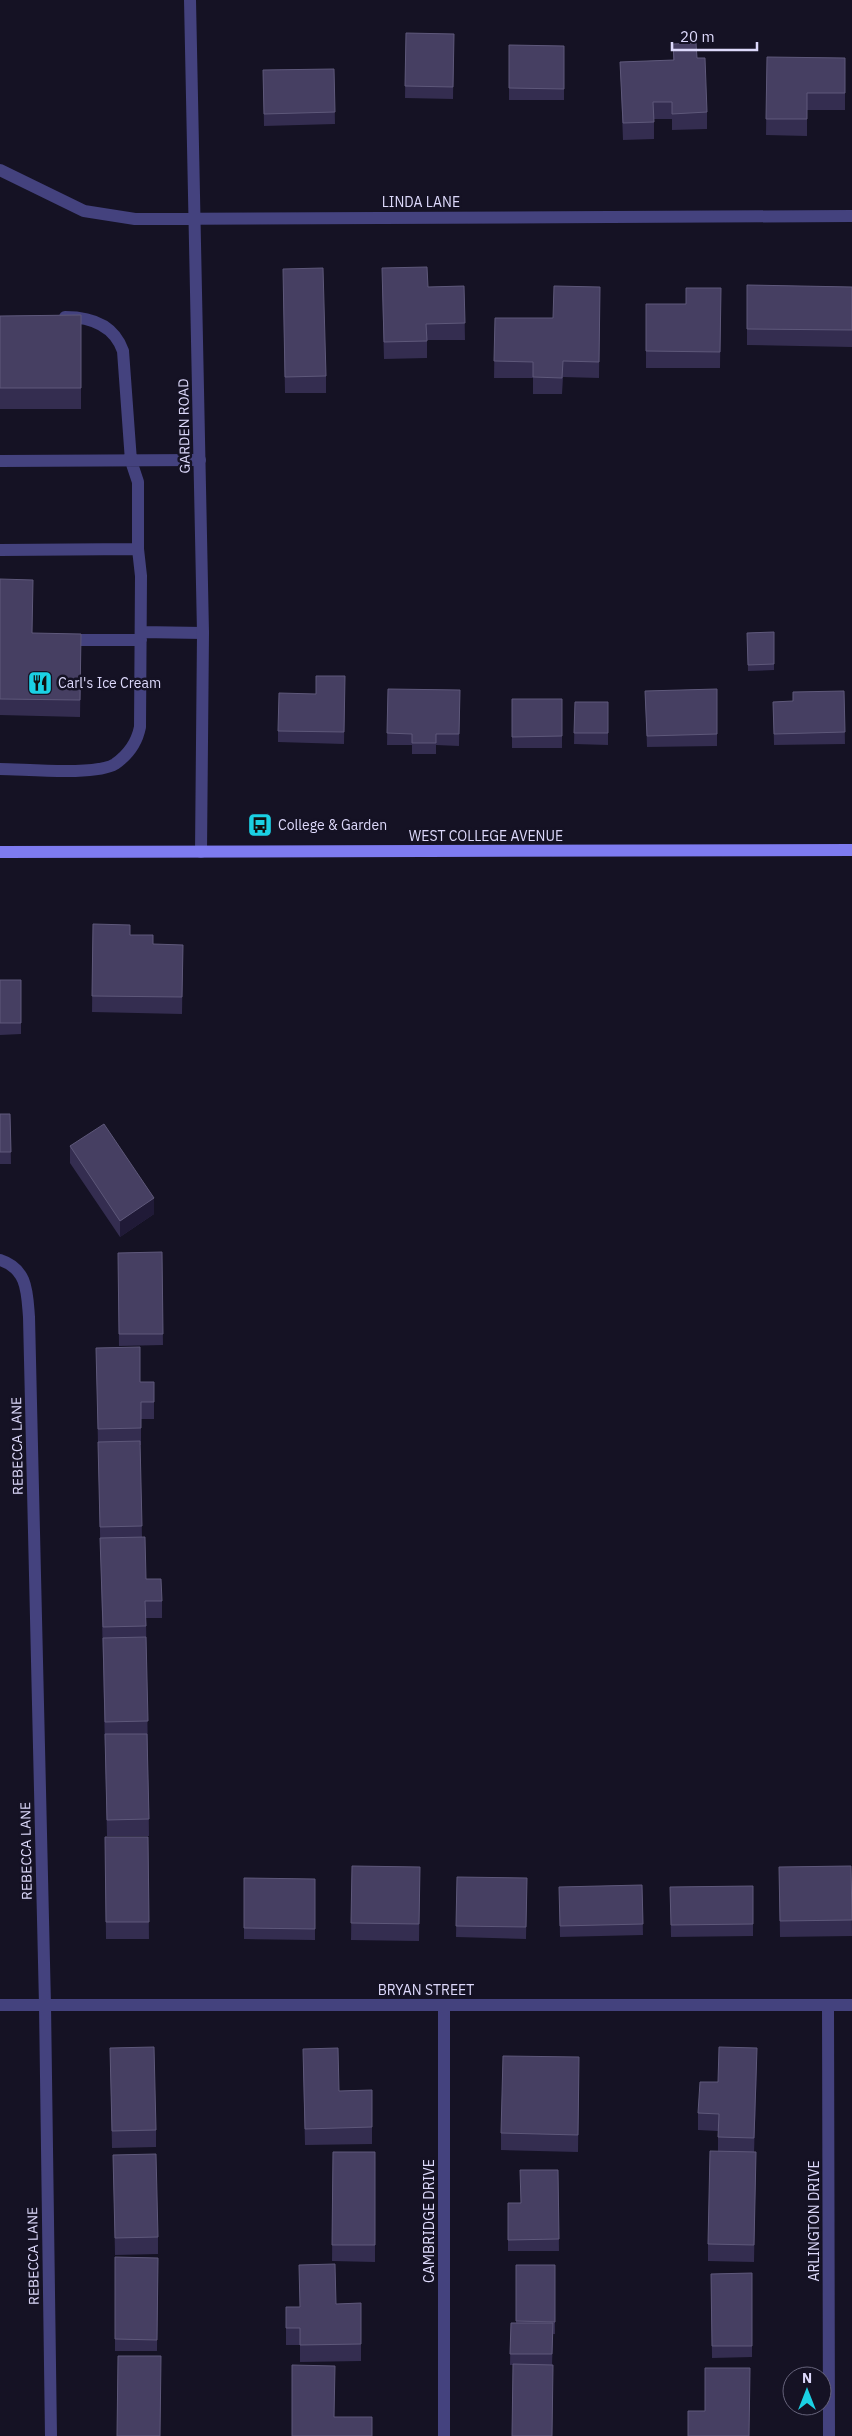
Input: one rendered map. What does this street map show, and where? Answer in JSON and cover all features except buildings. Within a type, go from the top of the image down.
[{"type":"main road","name":"WEST COLLEGE AVENUE","points":[[0,852],[852,850]]},
{"type":"street","name":"GARDEN ROAD","points":[[190,0],[204,633],[201,852]]},
{"type":"street","name":"LINDA LANE","points":[[0,170],[84,211],[135,219],[852,216]]},
{"type":"street","points":[[0,769],[97,770],[114,765],[137,740],[140,727],[141,576],[138,549],[138,482],[131,461],[123,351],[119,340],[112,331],[92,320],[49,318]]},
{"type":"street","points":[[0,461],[200,460]]},
{"type":"street","points":[[0,550],[138,549]]},
{"type":"street","points":[[56,640],[204,633]]},
{"type":"street","name":"REBECCA LANE","points":[[0,1260],[15,1269],[27,1284],[29,1316],[45,2005],[51,2436]]},
{"type":"street","name":"BRYAN STREET","points":[[0,2005],[852,2005]]},
{"type":"street","name":"CAMBRIDGE DRIVE","points":[[444,2005],[444,2436]]},
{"type":"street","name":"ARLINGTON DRIVE","points":[[828,2005],[829,2436]]},
{"type":"place","name":"Carl's Ice Cream","points":[[40,683]]},
{"type":"place","name":"College & Garden","points":[[260,825]]}]
